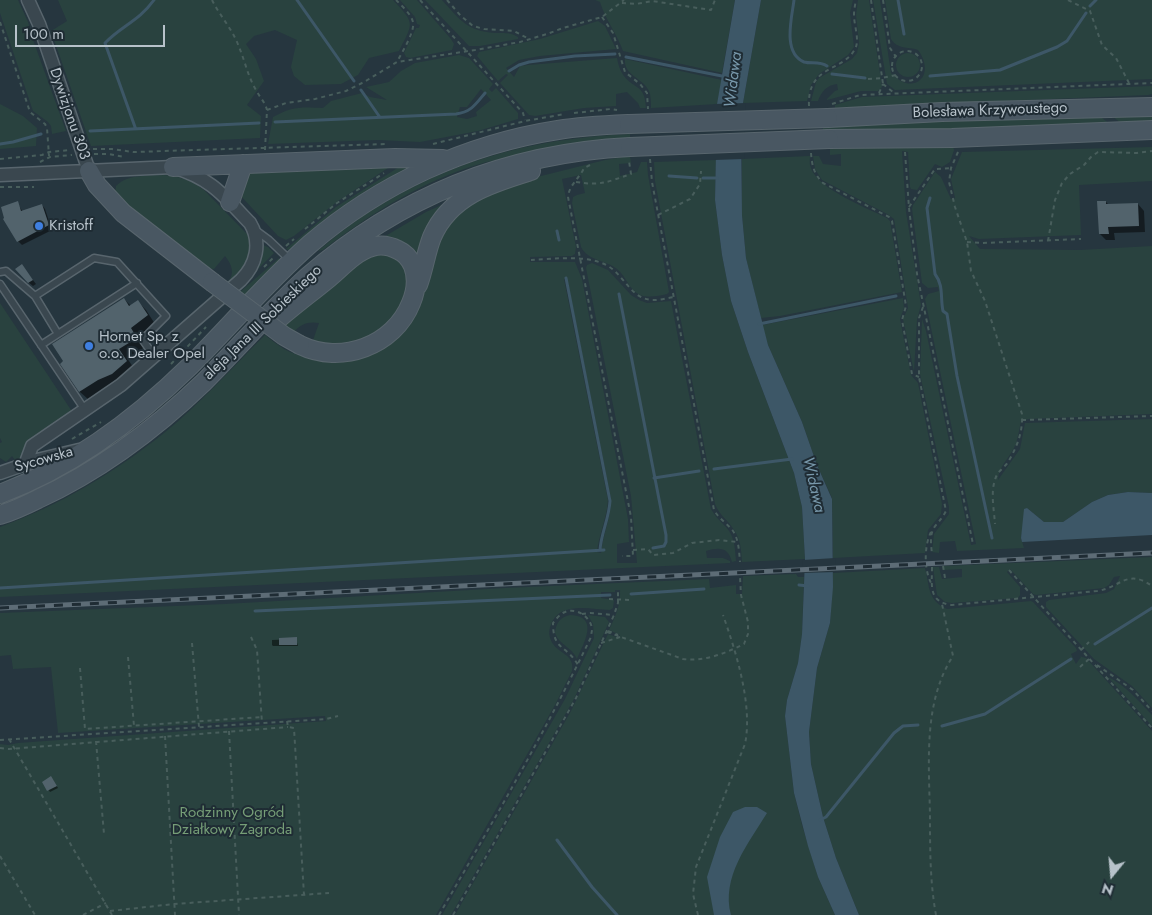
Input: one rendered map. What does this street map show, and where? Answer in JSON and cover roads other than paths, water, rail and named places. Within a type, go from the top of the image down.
[{"type":"main road","name":"Bolesława Krzywoustego","points":[[453,158],[539,133],[583,127],[828,111],[942,112],[1152,106]]},
{"type":"main road","name":"Bolesława Krzywoustego","points":[[629,151],[829,139],[960,137],[1152,130]]},
{"type":"main road","points":[[89,171],[94,181],[124,213],[212,282],[300,346],[332,354],[348,353],[368,347],[385,337],[395,328],[405,315],[415,291],[424,267],[431,239],[437,226],[446,214],[463,198],[486,186],[518,175],[629,151]]},
{"type":"main road","name":"aleja Jana III Sobieskiego","points":[[0,515],[88,474],[125,450],[166,417],[308,277],[349,244],[401,212],[456,183],[497,168],[548,156],[629,151]]},
{"type":"main road","points":[[173,167],[243,164],[265,155],[453,158]]},
{"type":"main road","name":"aleja Jana III Sobieskiego","points":[[0,494],[55,468],[89,448],[123,424],[189,367],[292,262],[337,222],[374,197],[422,171],[453,158]]},
{"type":"main road","points":[[230,202],[243,164]]},
{"type":"main road","points":[[226,359],[244,349],[354,258],[371,247],[381,245],[392,247],[401,251],[407,257],[416,277],[415,291]]},
{"type":"street","name":"Dywizjonu 303","points":[[28,0],[39,24],[89,171]]},
{"type":"street","points":[[0,175],[173,167],[202,178],[214,186],[253,229],[257,247],[253,264],[248,273],[121,385],[32,446],[26,465]]},
{"type":"street","points":[[107,196],[106,184],[110,176],[117,170]]},
{"type":"street","name":"Sycowska","points":[[0,474],[89,448]]},
{"type":"lane","points":[[253,229],[269,240],[292,262]]},
{"type":"lane","points":[[35,296],[94,258],[116,262],[137,282],[166,316],[142,339],[154,356]]},
{"type":"lane","points":[[0,272],[6,271],[35,296],[58,334]]},
{"type":"lane","points":[[41,344],[137,282]]},
{"type":"lane","points":[[0,284],[85,410]]},
{"type":"water","name":"Widawa","points":[[735,0],[761,0],[743,103],[741,125],[742,215],[746,258],[768,345],[802,422],[817,465],[832,499],[833,587],[830,623],[817,668],[809,732],[811,764],[823,817],[836,858],[859,915],[835,915],[818,877],[794,793],[785,716],[787,700],[798,663],[802,634],[805,559],[802,507],[794,473],[748,352],[731,301],[722,255],[715,200],[717,104]]},
{"type":"water","points":[[1128,492],[1152,493],[1152,535],[1022,542],[1024,509],[1027,508],[1044,522],[1063,522],[1092,502],[1108,495]]},
{"type":"water","points":[[745,807],[757,807],[767,813],[738,861],[733,874],[729,901],[731,915],[714,915],[707,877],[720,837],[733,812]]},
{"type":"waterway","points":[[135,127],[105,43],[142,13],[154,0]]},
{"type":"waterway","points":[[297,0],[354,81]]},
{"type":"waterway","points":[[794,0],[790,25],[793,51],[804,62],[827,66]]},
{"type":"waterway","points":[[898,0],[904,34]]},
{"type":"waterway","points":[[1090,6],[1096,0]]},
{"type":"waterway","points":[[930,76],[1000,70],[1057,47],[1067,41],[1086,13]]},
{"type":"waterway","points":[[509,71],[529,62],[575,56],[615,54]]},
{"type":"waterway","name":"Widawa","points":[[626,57],[727,77]]},
{"type":"waterway","points":[[832,74],[865,78]]},
{"type":"waterway","points":[[361,90],[379,116]]},
{"type":"waterway","points":[[275,122],[456,114],[469,110],[485,93]]},
{"type":"waterway","points":[[90,131],[259,123]]},
{"type":"waterway","points":[[0,144],[41,134]]},
{"type":"waterway","points":[[669,176],[697,178]]},
{"type":"waterway","points":[[703,178],[717,178]]},
{"type":"waterway","points":[[930,198],[927,208],[935,274],[941,287],[943,311],[947,314],[957,376],[992,538]]},
{"type":"waterway","points":[[557,231],[559,240]]},
{"type":"waterway","points":[[566,278],[610,501],[600,550]]},
{"type":"waterway","points":[[619,294],[666,535],[664,546],[653,548]]},
{"type":"waterway","points":[[759,324],[896,296]]},
{"type":"waterway","name":"Widawa","points":[[714,469],[792,459]]},
{"type":"waterway","points":[[654,478],[699,471]]},
{"type":"waterway","points":[[0,588],[604,550]]},
{"type":"waterway","points":[[799,585],[808,586]]},
{"type":"waterway","points":[[631,594],[704,589]]},
{"type":"waterway","points":[[255,611],[610,595]]},
{"type":"waterway","points":[[1095,644],[1152,608]]},
{"type":"waterway","points":[[942,726],[985,714],[1071,659]]},
{"type":"waterway","points":[[820,820],[826,817],[894,733],[903,726],[918,725]]},
{"type":"waterway","points":[[557,840],[592,887],[617,915]]},
{"type":"railway","points":[[0,608],[1152,553]]},
{"type":"place","name":"Kristoff","points":[[39,226]]},
{"type":"place","name":"Hornet Sp. z o.o. Dealer Opel","points":[[89,346]]},
{"type":"park label","name":"Rodzinny Ogród Działkowy Zagroda","points":[[232,822]]}]
